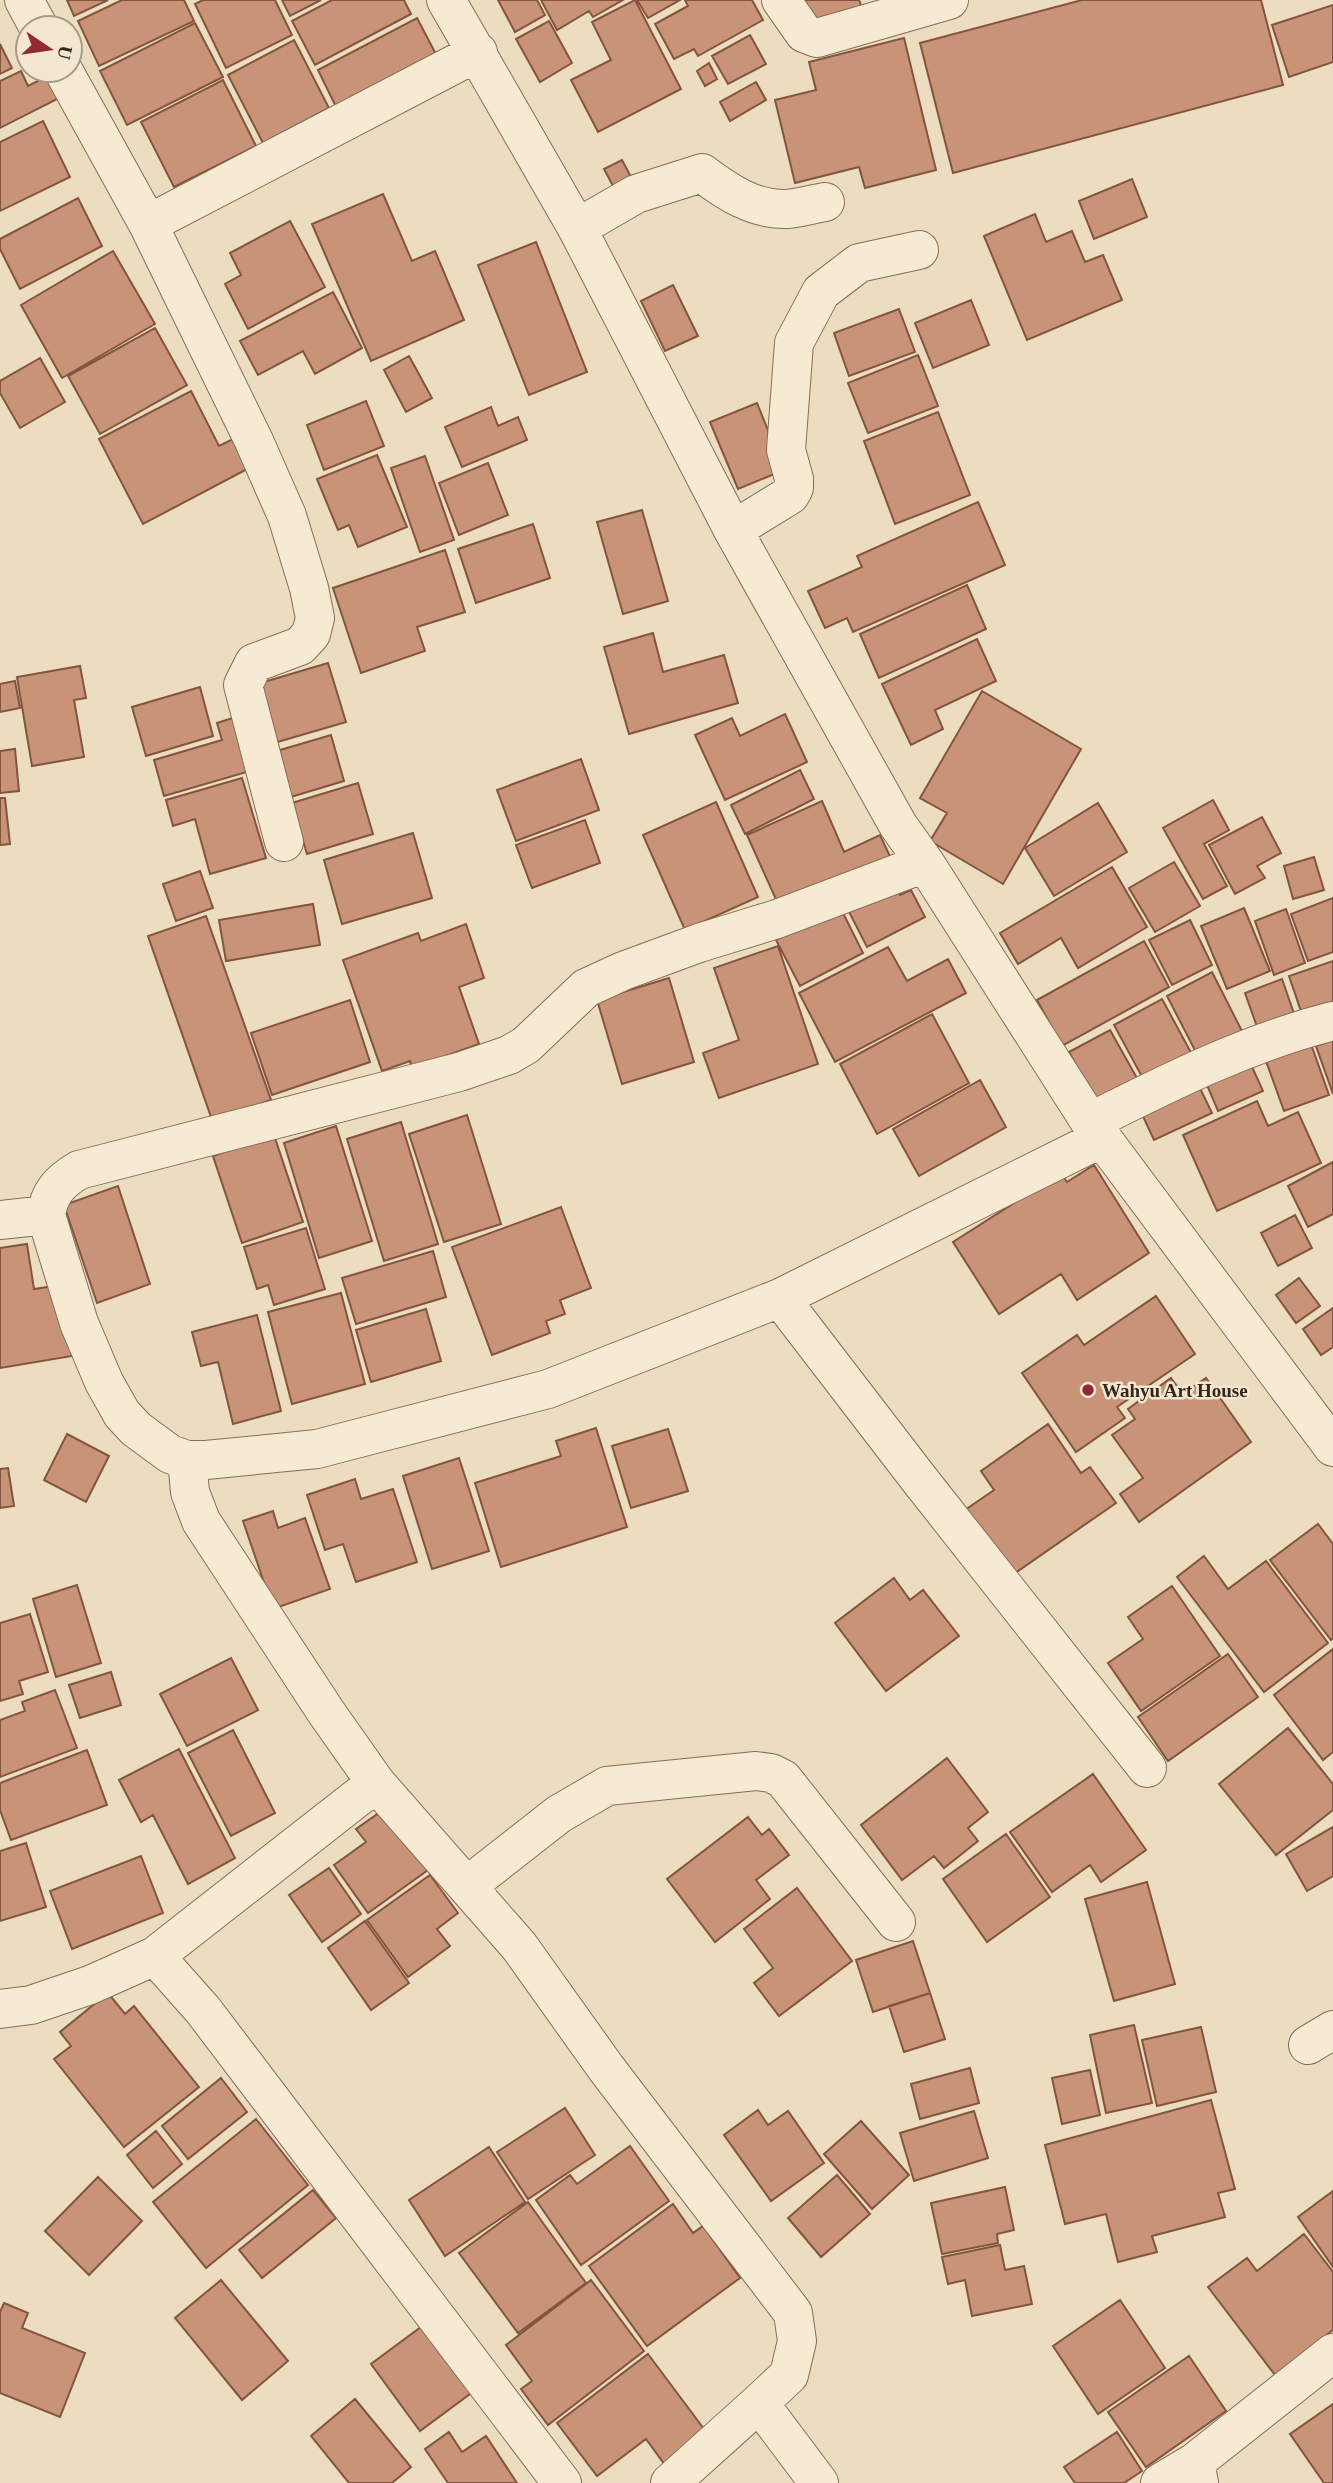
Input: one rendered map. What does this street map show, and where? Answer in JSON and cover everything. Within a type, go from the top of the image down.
[{"type":"street","points":[[446,0],[577,228],[733,530],[898,825],[1096,1130],[1326,1426]]},
{"type":"street","points":[[781,0],[804,33],[817,38],[949,0]]},
{"type":"street","points":[[148,224],[478,52]]},
{"type":"street","points":[[70,84],[148,224],[254,441],[287,516],[309,588],[314,618],[311,634],[300,646],[254,663],[243,685],[284,842]]},
{"type":"street","points":[[577,228],[636,194],[702,173],[729,193],[750,202],[786,209],[825,202]]},
{"type":"street","points":[[733,530],[790,495],[794,488],[786,450],[794,343],[821,292],[859,263],[919,250]]},
{"type":"street","points":[[925,863],[777,919],[648,962],[586,988],[526,1045],[509,1055],[460,1072],[79,1170],[67,1177],[48,1202],[47,1215],[79,1323],[104,1382],[122,1414],[153,1443],[170,1454],[187,1460],[206,1460],[317,1448],[548,1389],[779,1298],[1096,1130],[1226,1056],[1255,1044],[1333,1021]]},
{"type":"street","points":[[0,1220],[47,1215]]},
{"type":"street","points":[[779,1298],[1147,1769]]},
{"type":"street","points":[[187,1460],[190,1492],[201,1521],[326,1712],[376,1783],[519,1946],[606,2068],[793,2313],[797,2341],[789,2375],[670,2483]]},
{"type":"street","points":[[467,1886],[559,1814],[607,1786],[756,1771],[771,1773],[783,1779],[896,1922]]},
{"type":"street","points":[[0,2009],[31,2006],[90,1985],[155,1956],[376,1783]]},
{"type":"street","points":[[155,1956],[203,2010],[562,2483]]},
{"type":"street","points":[[1160,2483],[1197,2472],[1333,2353]]},
{"type":"street","points":[[759,2403],[819,2483]]},
{"type":"building","points":[[67,0],[108,0],[78,14],[73,14]]},
{"type":"building","points":[[122,0],[184,0],[194,21],[99,66],[84,34],[84,18]]},
{"type":"building","points":[[203,0],[275,0],[292,35],[226,68],[195,4]]},
{"type":"building","points":[[282,0],[321,0],[290,16]]},
{"type":"building","points":[[332,0],[404,0],[411,14],[315,65],[292,21]]},
{"type":"building","points":[[498,0],[537,0],[545,15],[515,32]]},
{"type":"building","points":[[541,0],[623,0],[593,17],[589,11],[557,30]]},
{"type":"building","points":[[635,0],[681,89],[598,132],[571,80],[611,60],[592,22]]},
{"type":"building","points":[[637,0],[680,0],[648,18]]},
{"type":"building","points":[[685,0],[752,0],[763,20],[698,56],[694,49],[674,59],[655,24],[688,6]]},
{"type":"building","points":[[795,0],[859,0],[863,10],[807,32]]},
{"type":"building","points":[[1082,0],[1261,0],[1283,85],[953,173],[920,43]]},
{"type":"building","points":[[1333,5],[1333,62],[1289,77],[1272,25]]},
{"type":"building","points":[[417,18],[438,58],[338,111],[318,70]]},
{"type":"building","points":[[549,21],[572,63],[540,82],[516,39]]},
{"type":"building","points":[[195,23],[223,77],[127,125],[100,71]]},
{"type":"building","points":[[750,35],[766,64],[728,84],[712,56]]},
{"type":"building","points":[[904,38],[936,170],[865,188],[859,167],[795,183],[775,100],[816,90],[809,62]]},
{"type":"building","points":[[294,40],[329,108],[263,143],[228,75]]},
{"type":"building","points":[[0,44],[12,68],[0,74]]},
{"type":"building","points":[[709,63],[717,79],[705,86],[697,71]]},
{"type":"building","points":[[14,74],[14,84],[52,84],[59,98],[0,128],[0,81]]},
{"type":"building","points":[[223,80],[256,146],[174,187],[141,122]]},
{"type":"building","points":[[756,82],[766,100],[730,121],[720,102]]},
{"type":"building","points":[[43,121],[70,177],[0,211],[0,142]]},
{"type":"building","points":[[622,160],[631,177],[613,186],[604,169]]},
{"type":"building","points":[[1132,179],[1147,217],[1094,239],[1079,201]]},
{"type":"building","points":[[383,194],[412,261],[435,251],[464,320],[371,361],[312,224]]},
{"type":"building","points":[[78,198],[102,246],[20,289],[0,249],[0,239]]},
{"type":"building","points":[[1035,214],[1046,242],[1072,231],[1085,262],[1103,255],[1122,300],[1027,340],[984,236]]},
{"type":"building","points":[[290,221],[325,287],[248,329],[225,284],[241,275],[230,253]]},
{"type":"building","points":[[536,242],[587,372],[529,395],[478,265]]},
{"type":"building","points":[[113,251],[155,324],[62,378],[21,305]]},
{"type":"building","points":[[673,285],[698,336],[665,351],[641,301]]},
{"type":"building","points":[[333,292],[362,348],[315,374],[303,351],[258,375],[240,341]]},
{"type":"building","points":[[971,300],[989,345],[933,368],[915,323]]},
{"type":"building","points":[[899,309],[915,352],[849,376],[834,333]]},
{"type":"building","points":[[155,328],[187,385],[100,434],[68,376]]},
{"type":"building","points":[[918,355],[938,406],[868,433],[848,383]]},
{"type":"building","points":[[409,356],[432,398],[406,412],[384,370]]},
{"type":"building","points":[[40,358],[65,402],[20,428],[0,393],[0,381]]},
{"type":"building","points":[[191,391],[219,446],[237,437],[251,467],[143,524],[99,439]]},
{"type":"building","points":[[366,401],[384,446],[324,470],[307,425]]},
{"type":"building","points":[[757,403],[784,470],[738,489],[710,422]]},
{"type":"building","points":[[491,407],[498,426],[518,417],[527,440],[462,467],[445,427]]},
{"type":"building","points":[[938,412],[970,495],[895,524],[864,441]]},
{"type":"building","points":[[377,455],[407,527],[358,547],[349,525],[338,530],[317,479]]},
{"type":"building","points":[[425,456],[454,540],[420,552],[391,468]]},
{"type":"building","points":[[488,463],[508,515],[459,535],[439,483]]},
{"type":"building","points":[[978,502],[1005,565],[853,632],[847,618],[825,628],[808,591],[862,567],[857,556]]},
{"type":"building","points":[[642,510],[668,601],[623,614],[597,522]]},
{"type":"building","points":[[533,524],[550,578],[476,603],[458,549]]},
{"type":"building","points":[[445,550],[465,612],[417,627],[425,651],[361,673],[333,588]]},
{"type":"building","points":[[967,585],[986,629],[879,678],[860,634]]},
{"type":"building","points":[[653,633],[663,672],[724,655],[738,703],[629,734],[604,647]]},
{"type":"building","points":[[977,639],[996,681],[935,710],[943,729],[911,745],[882,684]]},
{"type":"building","points":[[328,663],[346,722],[274,743],[257,684]]},
{"type":"building","points":[[80,666],[86,698],[74,700],[84,757],[32,766],[17,677]]},
{"type":"building","points":[[15,681],[20,708],[0,712],[0,684]]},
{"type":"building","points":[[200,687],[213,736],[146,756],[132,707]]},
{"type":"building","points":[[982,691],[1081,749],[1003,884],[930,841],[947,813],[920,798]]},
{"type":"building","points":[[785,714],[807,762],[725,800],[695,735],[732,718],[740,736]]},
{"type":"building","points":[[242,715],[257,769],[164,796],[154,760],[222,740],[217,723]]},
{"type":"building","points":[[331,735],[344,781],[284,799],[270,753]]},
{"type":"building","points":[[15,749],[19,791],[0,793],[0,751]]},
{"type":"building","points":[[581,759],[599,810],[516,841],[497,790]]},
{"type":"building","points":[[800,770],[814,799],[745,834],[731,805]]},
{"type":"building","points":[[242,778],[266,858],[210,874],[195,819],[173,826],[166,800]]},
{"type":"building","points":[[358,783],[373,834],[307,854],[292,803]]},
{"type":"building","points":[[0,798],[5,798],[10,844],[0,845]]},
{"type":"building","points":[[1213,800],[1229,830],[1204,844],[1227,886],[1203,899],[1163,828]]},
{"type":"building","points":[[822,801],[844,852],[880,835],[894,865],[783,915],[747,835]]},
{"type":"building","points":[[716,802],[758,897],[685,930],[643,835]]},
{"type":"building","points":[[1098,803],[1127,852],[1054,896],[1025,848]]},
{"type":"building","points":[[1262,817],[1281,853],[1257,866],[1265,878],[1235,894],[1209,845]]},
{"type":"building","points":[[585,820],[600,863],[532,888],[516,845]]},
{"type":"building","points":[[413,833],[432,898],[342,924],[324,860]]},
{"type":"building","points":[[1314,857],[1324,890],[1293,899],[1284,866]]},
{"type":"building","points":[[1174,862],[1200,906],[1155,932],[1129,888]]},
{"type":"building","points":[[1112,867],[1147,927],[1078,968],[1061,938],[1018,964],[1000,933]]},
{"type":"building","points":[[200,871],[213,908],[176,921],[163,884]]},
{"type":"building","points":[[894,881],[900,895],[911,890],[925,917],[867,947],[846,906]]},
{"type":"building","points":[[1333,898],[1333,952],[1308,961],[1291,914]]},
{"type":"building","points":[[313,904],[320,945],[226,961],[219,920]]},
{"type":"building","points":[[840,907],[863,953],[800,986],[776,940]]},
{"type":"building","points":[[1244,908],[1270,971],[1227,989],[1201,926]]},
{"type":"building","points":[[1286,909],[1305,963],[1274,975],[1255,921]]},
{"type":"building","points":[[206,916],[271,1100],[212,1120],[148,936]]},
{"type":"building","points":[[1190,920],[1212,965],[1172,985],[1149,940]]},
{"type":"building","points":[[466,924],[484,978],[459,987],[479,1044],[412,1068],[410,1061],[382,1071],[343,960],[418,933],[421,941]]},
{"type":"building","points":[[1144,941],[1169,987],[1062,1046],[1037,1000]]},
{"type":"building","points":[[778,946],[818,1064],[719,1098],[703,1053],[739,1040],[714,968]]},
{"type":"building","points":[[888,947],[907,981],[948,959],[966,993],[835,1062],[799,993]]},
{"type":"building","points":[[1333,961],[1333,1013],[1305,1023],[1289,976]]},
{"type":"building","points":[[1212,972],[1245,1037],[1200,1060],[1167,996]]},
{"type":"building","points":[[669,978],[694,1062],[622,1084],[597,1000]]},
{"type":"building","points":[[1282,979],[1298,1025],[1261,1038],[1245,993]]},
{"type":"building","points":[[1162,999],[1195,1060],[1147,1086],[1114,1025]]},
{"type":"building","points":[[350,1000],[370,1062],[272,1095],[251,1033]]},
{"type":"building","points":[[932,1014],[969,1083],[877,1134],[840,1064]]},
{"type":"building","points":[[1110,1030],[1142,1087],[1100,1110],[1069,1052]]},
{"type":"building","points":[[1333,1040],[1333,1094],[1316,1046]]},
{"type":"building","points":[[1311,1044],[1329,1095],[1284,1111],[1266,1061]]},
{"type":"building","points":[[1248,1058],[1263,1091],[1218,1111],[1204,1078]]},
{"type":"building","points":[[980,1080],[1006,1127],[919,1176],[893,1129]]},
{"type":"building","points":[[1196,1080],[1212,1113],[1154,1140],[1139,1108]]},
{"type":"building","points":[[1257,1101],[1268,1126],[1298,1112],[1321,1163],[1217,1211],[1183,1135]]},
{"type":"building","points":[[467,1115],[501,1224],[444,1242],[409,1134]]},
{"type":"building","points":[[401,1122],[438,1244],[384,1261],[347,1139]]},
{"type":"building","points":[[336,1126],[372,1241],[319,1258],[284,1143]]},
{"type":"building","points":[[274,1135],[303,1222],[242,1243],[213,1156]]},
{"type":"building","points":[[1333,1162],[1333,1214],[1308,1227],[1288,1186]]},
{"type":"building","points":[[1094,1165],[1149,1253],[1077,1300],[1061,1274],[999,1314],[953,1242],[1061,1173],[1067,1182]]},
{"type":"building","points":[[118,1186],[150,1284],[97,1303],[64,1205]]},
{"type":"building","points":[[561,1207],[591,1288],[560,1300],[565,1314],[546,1321],[550,1333],[492,1355],[452,1247]]},
{"type":"building","points":[[1295,1215],[1312,1248],[1278,1266],[1261,1233]]},
{"type":"building","points":[[306,1228],[325,1289],[274,1305],[268,1285],[257,1289],[244,1247]]},
{"type":"building","points":[[27,1244],[34,1289],[61,1285],[72,1356],[0,1368],[0,1248]]},
{"type":"building","points":[[433,1251],[446,1297],[356,1324],[342,1278]]},
{"type":"building","points":[[1299,1278],[1320,1306],[1296,1323],[1276,1295]]},
{"type":"building","points":[[341,1293],[365,1384],[292,1404],[268,1312]]},
{"type":"building","name":"Wahyu Art House","points":[[1156,1296],[1195,1354],[1117,1407],[1125,1418],[1076,1452],[1022,1373],[1077,1335],[1084,1345]]},
{"type":"building","points":[[1333,1308],[1333,1347],[1321,1355],[1303,1329]]},
{"type":"building","points":[[426,1309],[441,1361],[371,1382],[356,1330]]},
{"type":"building","points":[[257,1315],[281,1411],[233,1424],[218,1362],[201,1366],[192,1332]]},
{"type":"building","points":[[1171,1378],[1183,1394],[1206,1378],[1251,1442],[1139,1522],[1120,1494],[1143,1478],[1112,1435],[1135,1419],[1128,1409]]},
{"type":"building","points":[[1048,1424],[1081,1473],[1090,1467],[1116,1503],[1011,1576],[965,1510],[994,1490],[981,1471]]},
{"type":"building","points":[[596,1428],[627,1527],[501,1567],[475,1483],[561,1456],[556,1441]]},
{"type":"building","points":[[668,1429],[688,1491],[631,1508],[612,1446]]},
{"type":"building","points":[[67,1434],[109,1456],[86,1502],[44,1480]]},
{"type":"building","points":[[459,1458],[489,1551],[432,1569],[403,1476]]},
{"type":"building","points":[[8,1468],[14,1506],[0,1508],[0,1469]]},
{"type":"building","points":[[355,1479],[361,1499],[393,1489],[417,1562],[356,1582],[343,1544],[325,1550],[307,1495]]},
{"type":"building","points":[[273,1511],[278,1528],[305,1518],[330,1589],[273,1609],[243,1521]]},
{"type":"building","points":[[1318,1524],[1333,1544],[1331,1640],[1270,1560]]},
{"type":"building","points":[[1204,1556],[1228,1589],[1266,1561],[1328,1643],[1264,1692],[1177,1577]]},
{"type":"building","points":[[894,1578],[910,1600],[923,1590],[959,1636],[886,1691],[835,1623]]},
{"type":"building","points":[[77,1585],[101,1663],[56,1677],[33,1599]]},
{"type":"building","points":[[1172,1586],[1220,1656],[1141,1711],[1108,1663],[1143,1639],[1128,1617]]},
{"type":"building","points":[[30,1614],[48,1672],[19,1681],[23,1694],[0,1701],[0,1623]]},
{"type":"building","points":[[1333,1649],[1333,1752],[1323,1760],[1274,1695]]},
{"type":"building","points":[[1228,1654],[1258,1697],[1168,1761],[1138,1717]]},
{"type":"building","points":[[231,1658],[258,1710],[187,1746],[160,1694]]},
{"type":"building","points":[[111,1672],[121,1705],[80,1718],[69,1685]]},
{"type":"building","points":[[55,1690],[77,1748],[0,1777],[0,1720],[25,1711],[22,1702]]},
{"type":"building","points":[[1288,1728],[1333,1784],[1333,1810],[1276,1855],[1219,1784]]},
{"type":"building","points":[[233,1730],[275,1813],[231,1836],[188,1753]]},
{"type":"building","points":[[179,1749],[235,1858],[188,1884],[153,1815],[141,1822],[119,1780]]},
{"type":"building","points":[[87,1750],[107,1805],[11,1840],[0,1810],[0,1783]]},
{"type":"building","points":[[947,1758],[988,1812],[968,1828],[978,1841],[944,1868],[934,1856],[902,1880],[861,1825]]},
{"type":"building","points":[[1093,1774],[1146,1850],[1101,1882],[1090,1865],[1052,1892],[1010,1832]]},
{"type":"building","points":[[386,1808],[428,1870],[368,1913],[334,1865],[366,1842],[356,1829]]},
{"type":"building","points":[[748,1817],[762,1835],[769,1829],[789,1855],[756,1880],[770,1899],[715,1942],[667,1879]]},
{"type":"building","points":[[1333,1827],[1333,1876],[1307,1891],[1286,1854]]},
{"type":"building","points":[[1006,1834],[1050,1897],[987,1942],[943,1879]]},
{"type":"building","points":[[26,1843],[46,1907],[0,1921],[0,1851]]},
{"type":"building","points":[[141,1856],[163,1913],[72,1949],[50,1891]]},
{"type":"building","points":[[329,1868],[361,1914],[322,1942],[289,1895]]},
{"type":"building","points":[[430,1875],[458,1913],[437,1929],[450,1946],[408,1977],[367,1920]]},
{"type":"building","points":[[1147,1882],[1175,1984],[1114,2001],[1085,1899]]},
{"type":"building","points":[[797,1888],[852,1961],[779,2016],[754,1983],[773,1968],[744,1929]]},
{"type":"building","points":[[365,1921],[409,1983],[371,2010],[328,1948]]},
{"type":"building","points":[[913,1941],[930,1993],[873,2012],[856,1960]]},
{"type":"building","points":[[108,1993],[125,2014],[134,2006],[199,2087],[124,2147],[54,2059],[71,2046],[60,2032]]},
{"type":"building","points":[[930,1993],[945,2039],[904,2052],[889,2006]]},
{"type":"building","points":[[1134,2025],[1152,2103],[1106,2113],[1090,2035]]},
{"type":"building","points":[[1201,2027],[1216,2092],[1157,2106],[1142,2040]]},
{"type":"building","points":[[970,2068],[979,2103],[920,2119],[911,2084]]},
{"type":"building","points":[[1090,2070],[1100,2115],[1062,2124],[1052,2078]]},
{"type":"building","points":[[221,2078],[247,2112],[188,2159],[162,2126]]},
{"type":"building","points":[[1211,2100],[1235,2189],[1218,2193],[1225,2217],[1152,2236],[1157,2252],[1118,2262],[1106,2214],[1065,2224],[1045,2145]]},
{"type":"building","points":[[565,2108],[595,2155],[528,2199],[497,2152]]},
{"type":"building","points":[[758,2110],[768,2125],[788,2111],[824,2163],[771,2201],[724,2135]]},
{"type":"building","points":[[974,2111],[988,2158],[914,2181],[900,2133]]},
{"type":"building","points":[[256,2119],[308,2185],[206,2268],[153,2202]]},
{"type":"building","points":[[861,2121],[909,2175],[872,2209],[824,2154]]},
{"type":"building","points":[[156,2131],[182,2164],[153,2188],[127,2155]]},
{"type":"building","points":[[630,2146],[669,2201],[581,2265],[536,2200],[570,2175],[577,2184]]},
{"type":"building","points":[[489,2147],[525,2202],[445,2256],[409,2200]]},
{"type":"building","points":[[837,2175],[870,2214],[821,2257],[788,2218]]},
{"type":"building","points":[[98,2177],[142,2221],[89,2275],[45,2231]]},
{"type":"building","points":[[1005,2187],[1014,2230],[997,2234],[998,2243],[942,2254],[931,2203]]},
{"type":"building","points":[[313,2190],[336,2218],[262,2278],[239,2250]]},
{"type":"building","points":[[1333,2191],[1333,2267],[1298,2217]]},
{"type":"building","points":[[528,2202],[586,2283],[518,2333],[459,2253]]},
{"type":"building","points":[[673,2204],[693,2233],[703,2226],[740,2278],[647,2346],[589,2266]]},
{"type":"building","points":[[1304,2234],[1333,2272],[1333,2330],[1275,2375],[1208,2287],[1247,2258],[1257,2271]]},
{"type":"building","points":[[1000,2245],[1005,2270],[1024,2266],[1032,2304],[972,2316],[965,2280],[948,2284],[942,2257]]},
{"type":"building","points":[[221,2280],[288,2361],[242,2400],[175,2318]]},
{"type":"building","points":[[591,2280],[644,2351],[548,2425],[521,2389],[532,2381],[506,2345]]},
{"type":"building","points":[[1120,2300],[1165,2368],[1098,2414],[1053,2346]]},
{"type":"building","points":[[4,2303],[28,2313],[22,2328],[85,2353],[60,2417],[0,2393],[0,2312]]},
{"type":"building","points":[[425,2324],[474,2391],[420,2431],[371,2364]]},
{"type":"building","points":[[648,2354],[707,2433],[665,2465],[646,2439],[597,2476],[557,2423]]},
{"type":"building","points":[[1189,2356],[1226,2411],[1146,2467],[1108,2412]]},
{"type":"building","points":[[355,2399],[411,2467],[392,2483],[349,2483],[311,2436]]},
{"type":"building","points":[[1333,2404],[1333,2483],[1324,2483],[1290,2434]]},
{"type":"building","points":[[449,2432],[462,2452],[486,2436],[517,2483],[448,2483],[425,2449]]},
{"type":"building","points":[[1117,2432],[1142,2471],[1124,2483],[1075,2483],[1064,2467]]},
{"type":"place","name":"Wahyu Art House","points":[[1088,1390]]}]
